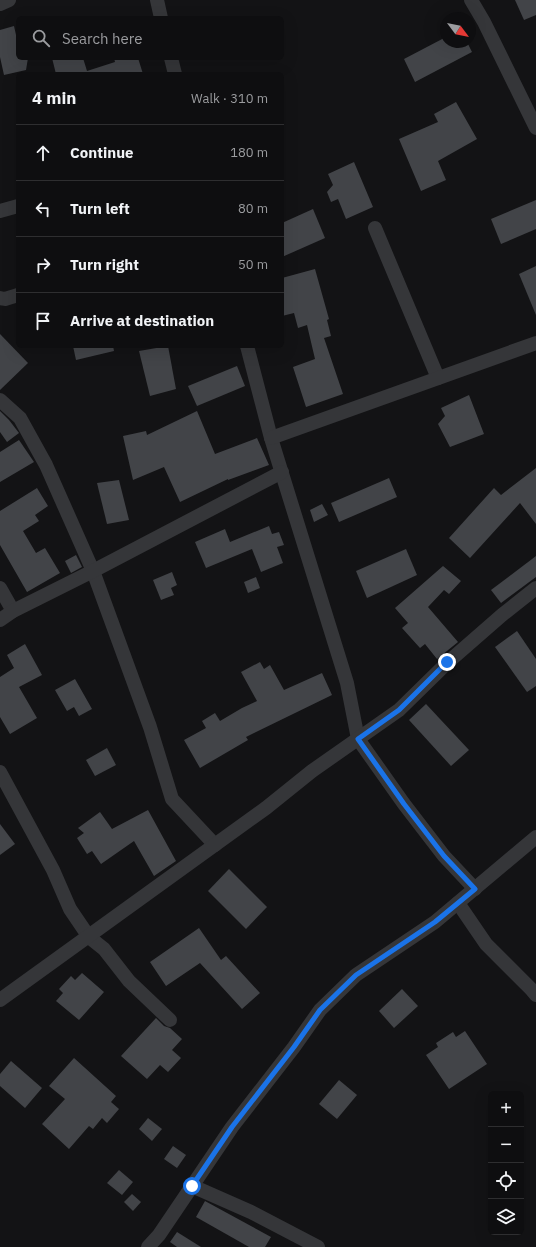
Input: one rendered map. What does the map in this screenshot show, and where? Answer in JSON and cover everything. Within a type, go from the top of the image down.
[{"type":"street","points":[[0,4],[9,0]]},
{"type":"street","points":[[157,0],[161,16]]},
{"type":"street","points":[[471,0],[484,22],[536,128]]},
{"type":"street","points":[[171,60],[174,72]]},
{"type":"street","points":[[0,212],[16,207]]},
{"type":"street","points":[[375,228],[438,378]]},
{"type":"street","points":[[0,298],[5,299],[16,296]]},
{"type":"street","points":[[271,438],[536,343]]},
{"type":"street","points":[[248,348],[271,438],[347,683],[358,739],[404,804],[444,856],[475,889]]},
{"type":"street","points":[[0,400],[20,418],[46,465],[92,571],[150,727],[172,798],[215,845]]},
{"type":"street","points":[[0,620],[13,611],[282,472]]},
{"type":"street","points":[[0,588],[13,611]]},
{"type":"street","points":[[0,1000],[266,808],[312,771],[399,710],[447,662],[536,588]]},
{"type":"street","points":[[0,772],[52,870],[70,909],[89,937],[104,949],[129,981],[170,1020]]},
{"type":"street","points":[[148,1247],[159,1235],[232,1127],[294,1047],[320,1010],[356,975],[435,922],[536,837]]},
{"type":"street","points":[[458,903],[486,944],[536,995]]},
{"type":"street","points":[[192,1186],[251,1212],[318,1247]]},
{"type":"building","points":[[515,0],[536,0],[536,15],[524,20]]},
{"type":"building","points":[[14,26],[16,35],[16,60],[28,60],[26,70],[4,75],[0,57],[0,30]]},
{"type":"building","points":[[440,40],[440,48],[470,48],[472,52],[415,82],[404,59]]},
{"type":"building","points":[[52,60],[84,60],[87,71],[115,62],[114,60],[139,60],[142,72],[56,72]]},
{"type":"building","points":[[456,102],[477,139],[438,161],[446,180],[421,191],[399,139],[438,122],[434,114]]},
{"type":"building","points":[[354,162],[373,207],[346,219],[338,199],[331,202],[327,192],[333,185],[328,174]]},
{"type":"building","points":[[536,200],[536,229],[501,244],[491,219]]},
{"type":"building","points":[[313,209],[325,238],[284,256],[284,222]]},
{"type":"building","points":[[536,266],[536,315],[519,274]]},
{"type":"building","points":[[315,269],[329,319],[327,320],[331,336],[324,338],[343,394],[306,407],[293,367],[315,359],[307,325],[298,328],[294,313],[284,316],[284,277]]},
{"type":"building","points":[[0,334],[28,363],[0,390]]},
{"type":"building","points":[[73,348],[113,348],[114,351],[76,360]]},
{"type":"building","points":[[156,348],[168,348],[176,389],[150,396],[139,351]]},
{"type":"building","points":[[237,366],[245,386],[197,406],[188,386]]},
{"type":"building","points":[[469,395],[484,434],[450,447],[438,424],[445,416],[441,408]]},
{"type":"building","points":[[0,411],[19,433],[7,442],[0,432]]},
{"type":"building","points":[[197,411],[215,454],[257,438],[269,465],[228,479],[180,502],[164,467],[133,480],[123,436],[146,431],[147,435]]},
{"type":"building","points":[[19,440],[34,462],[0,482],[0,452]]},
{"type":"building","points":[[536,468],[536,524],[520,503],[470,558],[449,538],[494,488],[501,495]]},
{"type":"building","points":[[389,478],[397,497],[339,522],[331,503]]},
{"type":"building","points":[[119,480],[129,520],[107,524],[97,483]]},
{"type":"building","points":[[37,488],[48,506],[35,515],[39,521],[23,531],[36,553],[45,548],[60,573],[27,592],[0,545],[0,511]]},
{"type":"building","points":[[322,504],[328,515],[314,522],[310,510]]},
{"type":"building","points":[[269,526],[272,534],[279,532],[284,545],[277,547],[283,563],[261,572],[252,549],[206,568],[195,542],[225,529],[230,542]]},
{"type":"building","points":[[406,549],[417,575],[367,598],[356,571]]},
{"type":"building","points":[[76,555],[82,567],[71,573],[65,561]]},
{"type":"building","points":[[536,556],[536,577],[501,603],[491,590]]},
{"type":"building","points":[[443,566],[461,581],[449,594],[444,590],[428,607],[458,642],[437,659],[425,644],[420,648],[402,628],[408,623],[395,608]]},
{"type":"building","points":[[172,572],[177,585],[171,588],[174,595],[161,600],[153,580]]},
{"type":"building","points":[[256,577],[260,588],[248,593],[244,582]]},
{"type":"building","points":[[517,631],[536,659],[536,686],[527,692],[495,647]]},
{"type":"building","points":[[25,644],[42,675],[19,687],[37,718],[10,734],[0,717],[0,677],[14,668],[7,655]]},
{"type":"building","points":[[260,662],[264,669],[270,665],[284,690],[322,673],[332,695],[246,737],[248,740],[200,768],[184,740],[206,728],[202,721],[215,713],[220,721],[257,701],[241,672]]},
{"type":"building","points":[[75,679],[92,709],[79,716],[74,707],[67,711],[55,690]]},
{"type":"building","points":[[426,704],[469,750],[451,766],[409,720]]},
{"type":"building","points":[[107,748],[116,765],[95,776],[86,760]]},
{"type":"building","points":[[148,810],[176,861],[154,876],[134,841],[101,864],[92,851],[87,854],[77,838],[84,833],[78,828],[100,812],[112,829]]},
{"type":"building","points":[[0,824],[15,844],[0,855]]},
{"type":"building","points":[[229,869],[267,907],[246,929],[208,891]]},
{"type":"building","points":[[199,928],[221,960],[226,956],[260,993],[242,1009],[200,963],[166,986],[150,962]]},
{"type":"building","points":[[82,973],[104,992],[79,1020],[56,1001],[63,993],[59,989],[71,976],[75,980]]},
{"type":"building","points":[[402,989],[418,1006],[394,1028],[379,1011]]},
{"type":"building","points":[[156,1018],[182,1039],[172,1050],[181,1058],[168,1072],[160,1065],[147,1079],[121,1056]]},
{"type":"building","points":[[465,1031],[487,1064],[449,1089],[426,1055],[438,1047],[436,1043],[453,1032],[456,1037]]},
{"type":"building","points":[[74,1058],[116,1096],[111,1102],[119,1109],[107,1123],[102,1118],[93,1129],[89,1126],[69,1149],[42,1124],[65,1099],[49,1086]]},
{"type":"building","points":[[11,1061],[42,1088],[25,1108],[0,1086],[0,1074]]},
{"type":"building","points":[[339,1080],[357,1095],[337,1119],[319,1104]]},
{"type":"building","points":[[148,1118],[162,1129],[152,1141],[139,1129]]},
{"type":"building","points":[[173,1146],[186,1155],[177,1168],[164,1159]]},
{"type":"building","points":[[119,1170],[133,1182],[122,1195],[107,1183]]},
{"type":"building","points":[[132,1194],[141,1202],[133,1211],[124,1202]]},
{"type":"building","points":[[205,1201],[271,1237],[265,1247],[249,1247],[196,1217]]},
{"type":"building","points":[[177,1232],[201,1247],[177,1247],[170,1242]]},
{"type":"route","points":[[192,1186],[232,1127],[294,1047],[320,1010],[356,975],[435,922],[475,889],[444,856],[404,804],[358,739],[399,710],[447,662]]}]
